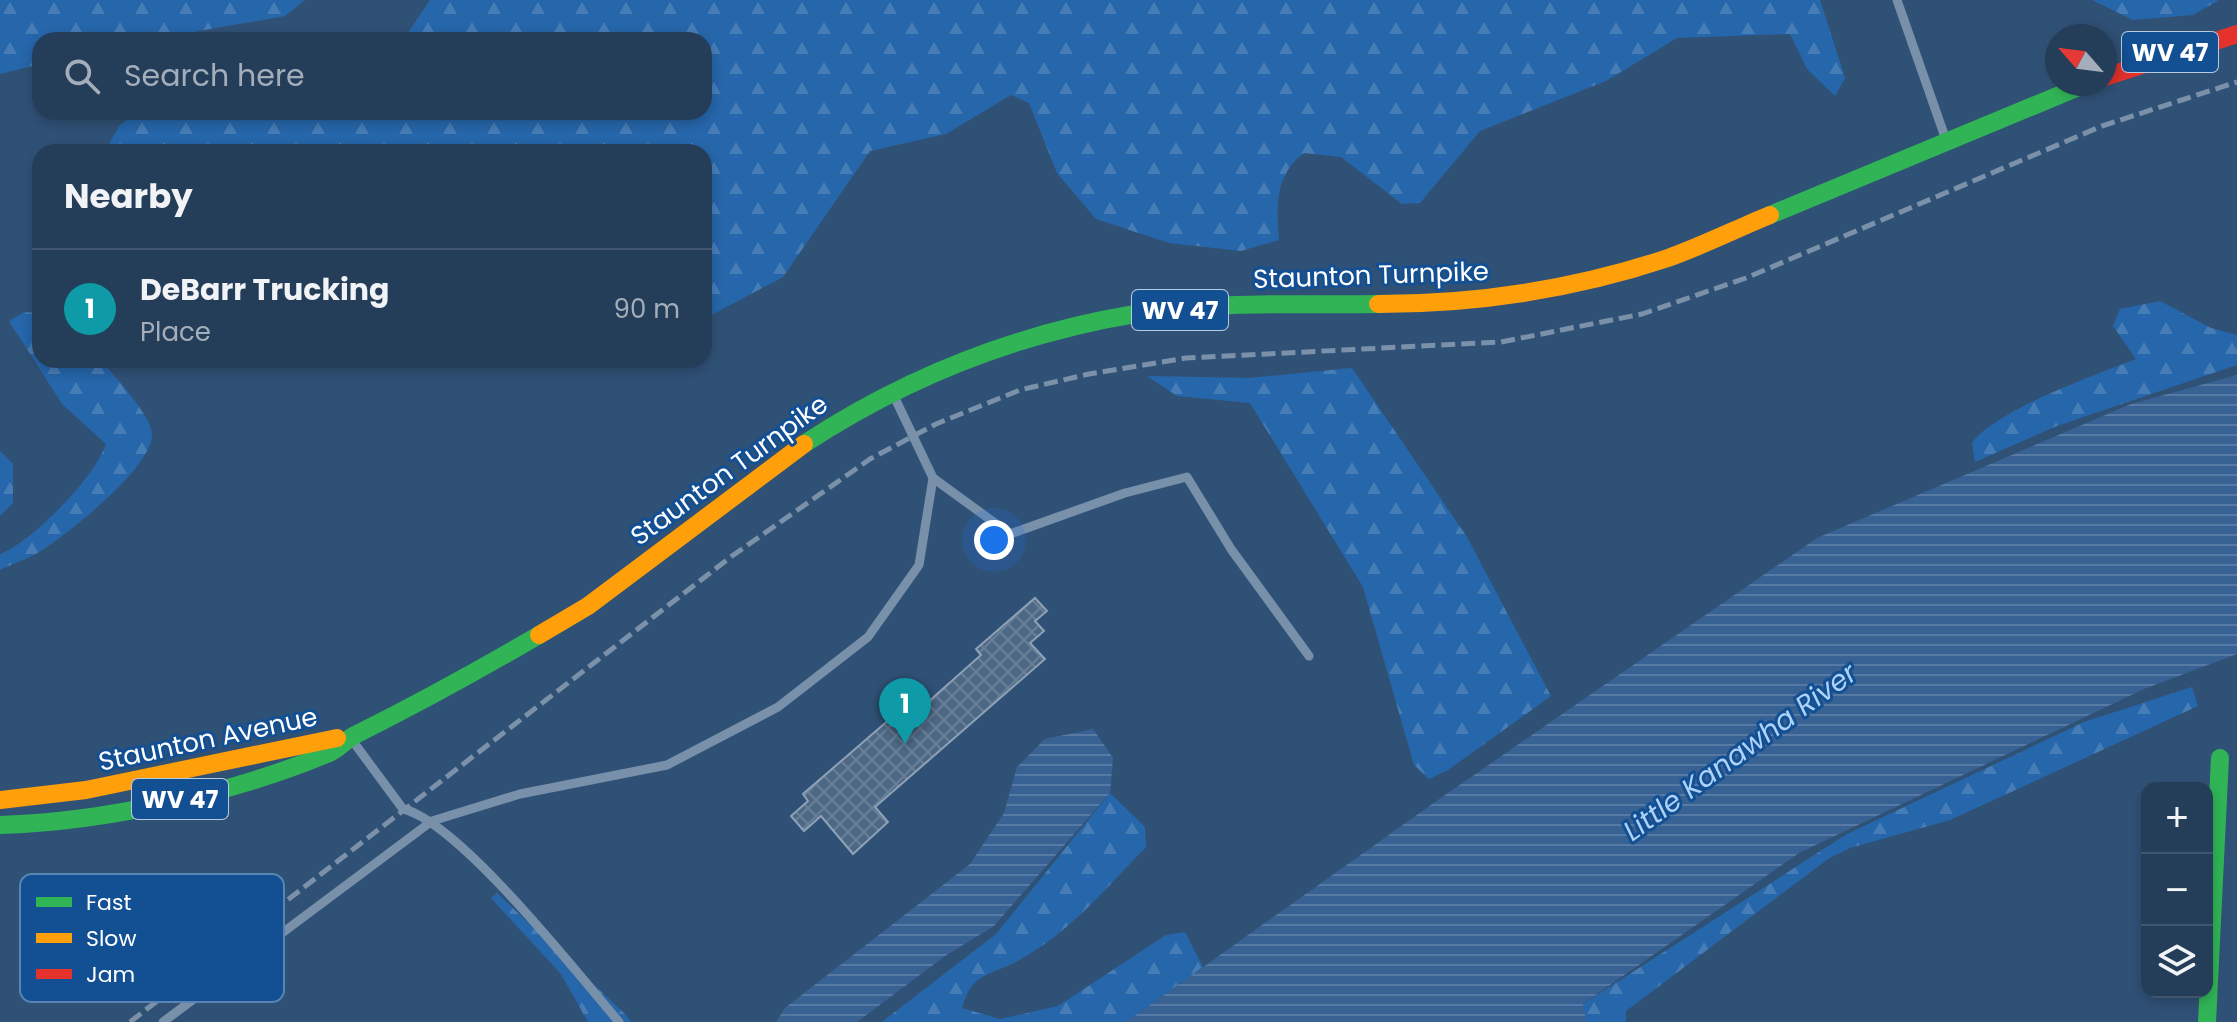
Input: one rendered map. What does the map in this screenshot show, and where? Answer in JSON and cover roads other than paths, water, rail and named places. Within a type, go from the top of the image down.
[{"type":"main road","name":"WV 47","points":[[2117,73],[2170,53],[2237,34]]},
{"type":"main road","name":"Staunton Turnpike","points":[[350,737],[449,688],[588,606],[780,459],[919,377],[1057,332],[1136,314],[1218,306],[1428,304],[1527,293],[1603,277],[1670,257],[2058,96]]},
{"type":"main road","name":"Staunton Avenue","points":[[0,800],[124,786],[286,745],[350,737]]},
{"type":"main road","name":"Staunton Avenue","points":[[0,825],[60,823],[131,811],[200,794],[331,753],[350,737]]},
{"type":"main road","points":[[2207,1022],[2220,758]]},
{"type":"lane","points":[[1897,0],[1948,144]]},
{"type":"lane","points":[[892,391],[933,478],[1010,534],[1125,493],[1187,477],[1231,549],[1309,656]]},
{"type":"lane","points":[[284,932],[432,821],[520,794],[667,765],[778,707],[868,637],[919,565],[933,478]]},
{"type":"lane","points":[[350,737],[403,809],[421,813],[473,856],[619,1022]]},
{"type":"lane","points":[[163,1022],[190,1002]]},
{"type":"water","name":"Little Kanawha River","points":[[2237,375],[2237,654],[2144,689],[1799,853],[1583,1004],[1586,1022],[1126,1022],[1435,802],[1817,538],[2131,404]]},
{"type":"water","points":[[1093,729],[1113,758],[1110,793],[994,926],[945,956],[857,1022],[776,1022],[785,1008],[970,864],[1004,813],[1017,767],[1045,739]]},
{"type":"railway","points":[[284,903],[732,556],[870,459],[936,424],[1020,390],[1089,374],[1186,358],[1501,342],[1642,314],[1746,278],[2102,126],[2237,82]]},
{"type":"railway","points":[[130,1022],[156,1002]]},
{"type":"place","name":"DeBarr Trucking","points":[[905,744]]}]
